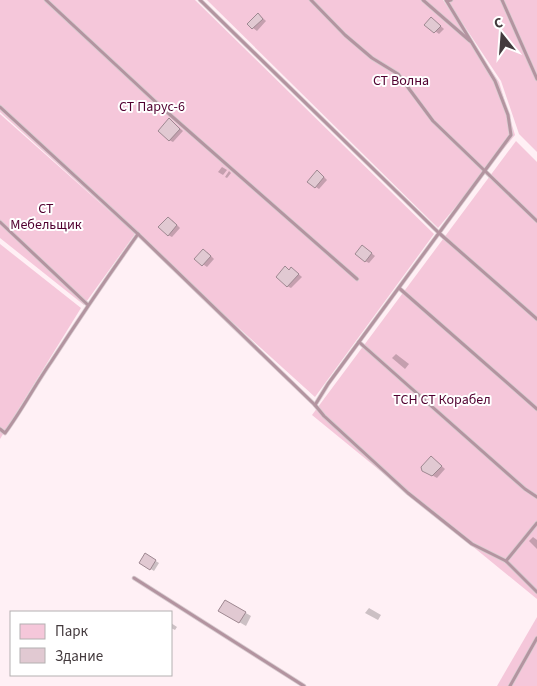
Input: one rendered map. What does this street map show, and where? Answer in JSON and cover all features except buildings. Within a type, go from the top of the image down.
[{"type":"lane","points":[[46,0],[166,112],[357,279]]},
{"type":"lane","points":[[200,0],[439,233],[537,319]]},
{"type":"lane","points":[[311,0],[344,35],[372,58],[398,74],[433,121],[537,221]]},
{"type":"lane","points":[[423,0],[472,44]]},
{"type":"lane","points":[[315,405],[511,135],[508,115],[496,82],[446,1],[451,0]]},
{"type":"lane","points":[[502,0],[537,79]]},
{"type":"lane","points":[[0,107],[138,234],[315,405],[324,416],[408,493],[472,544],[506,561],[537,592]]},
{"type":"lane","points":[[0,222],[88,305]]},
{"type":"lane","points":[[0,429],[5,433],[19,414],[88,305],[138,234]]},
{"type":"lane","points":[[399,288],[537,409]]},
{"type":"lane","points":[[359,342],[537,498]]},
{"type":"lane","points":[[506,561],[537,523]]},
{"type":"lane","points":[[134,578],[304,686]]},
{"type":"lane","points":[[510,686],[537,638]]},
{"type":"green space","name":"СТ Парус-6","points":[[0,0],[195,0],[434,234],[315,397],[135,234],[84,305],[0,238],[0,114],[118,219],[0,112]]},
{"type":"green space","name":"СТ Волна","points":[[207,0],[443,0],[499,82],[515,135],[438,228]]},
{"type":"green space","points":[[447,0],[537,0],[537,152],[519,134],[501,81]]},
{"type":"green space","name":"ТСН СТ Корабел","points":[[516,141],[537,162],[537,599],[312,415]]},
{"type":"green space","points":[[0,244],[81,308],[0,439]]},
{"type":"green space","points":[[537,617],[537,686],[497,686]]},
{"type":"park label","name":"СТ Мебельщик","points":[[46,216]]}]
